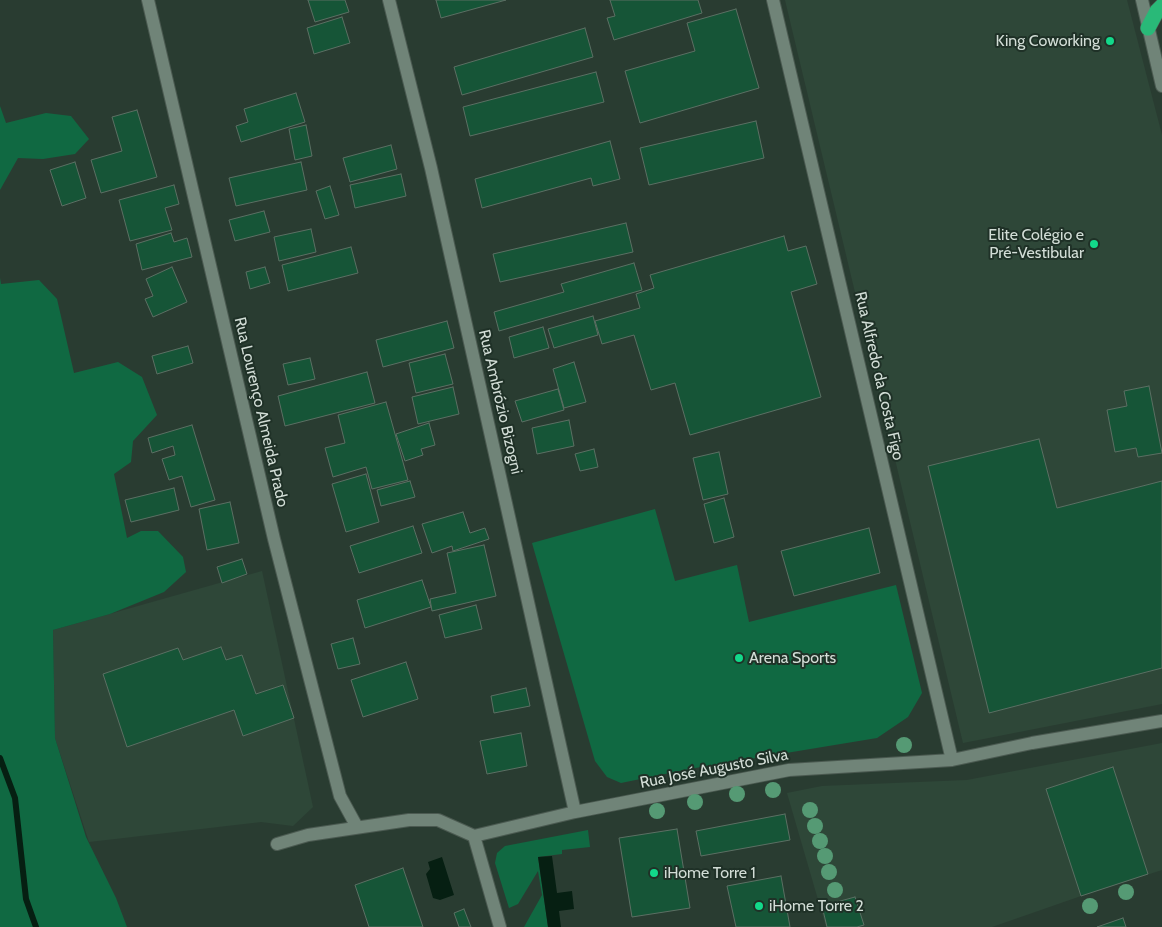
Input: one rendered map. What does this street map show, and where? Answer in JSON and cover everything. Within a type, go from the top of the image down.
[{"type":"highway","points":[[1148,28],[1157,11],[1162,6]]},
{"type":"street","name":"Rua Lourenço Almeida Prado","points":[[148,0],[274,539],[340,796],[357,828]]},
{"type":"street","name":"Rua Ambrózio Bizogni","points":[[389,0],[433,177],[575,812]]},
{"type":"street","name":"Rua Alfredo da Costa Figo","points":[[773,0],[952,760]]},
{"type":"street","points":[[1142,0],[1162,86]]},
{"type":"street","name":"Rua José Augusto Silva","points":[[474,836],[575,812],[789,770],[952,760],[1032,743],[1162,721]]},
{"type":"street","points":[[277,844],[308,835],[409,820],[438,820],[474,836],[500,927]]},
{"type":"shaded area","points":[[785,0],[1127,0],[1162,135],[1162,704],[963,743]]},
{"type":"shaded area","points":[[262,571],[313,807],[293,826],[261,822],[89,842],[55,738],[53,630]]},
{"type":"shaded area","points":[[1162,743],[1162,870],[992,927],[826,927],[787,793],[822,786],[967,780]]},
{"type":"shaded area","points":[[552,856],[557,893],[572,891],[574,909],[559,911],[561,927],[548,927],[538,857]]},
{"type":"shaded area","points":[[442,857],[454,895],[440,900],[433,898],[426,874],[430,869],[428,862]]},
{"type":"green space","points":[[0,106],[6,123],[46,113],[71,116],[89,139],[75,154],[43,159],[18,158],[0,190]]},
{"type":"green space","points":[[0,278],[1,284],[39,280],[57,299],[74,373],[118,362],[142,377],[157,415],[133,441],[131,462],[114,474],[127,538],[141,531],[158,531],[183,557],[186,572],[164,592],[110,614],[53,630],[55,738],[86,837],[116,898],[127,927],[0,927]]},
{"type":"green space","name":"Arena Sports","points":[[655,509],[675,581],[737,565],[749,622],[896,585],[922,693],[908,717],[877,738],[689,769],[621,783],[607,777],[595,761],[532,543]]},
{"type":"green space","points":[[588,830],[590,847],[562,850],[562,854],[538,857],[548,927],[524,927],[542,895],[538,871],[518,904],[509,908],[495,863],[497,853],[505,846]]},
{"type":"building","points":[[308,0],[345,0],[349,12],[315,22]]},
{"type":"building","points":[[436,0],[506,0],[441,18]]},
{"type":"building","points":[[610,0],[698,0],[702,13],[614,40],[607,18],[615,16]]},
{"type":"building","points":[[736,9],[759,88],[640,123],[625,71],[695,51],[687,23]]},
{"type":"building","points":[[342,17],[350,43],[314,54],[307,28]]},
{"type":"building","points":[[585,28],[593,57],[462,95],[454,67]]},
{"type":"building","points":[[596,72],[604,102],[470,136],[463,107]]},
{"type":"building","points":[[296,93],[305,122],[241,142],[236,126],[248,122],[244,109]]},
{"type":"building","points":[[137,110],[157,177],[101,193],[91,160],[122,151],[112,117]]},
{"type":"building","points":[[756,121],[764,158],[649,185],[640,148]]},
{"type":"building","points":[[306,125],[312,156],[295,160],[289,129]]},
{"type":"building","points":[[610,141],[620,179],[593,186],[591,178],[482,208],[475,179]]},
{"type":"building","points":[[391,145],[397,169],[350,182],[343,158]]},
{"type":"building","points":[[75,162],[86,198],[62,206],[50,170]]},
{"type":"building","points":[[301,162],[307,190],[236,206],[229,178]]},
{"type":"building","points":[[401,174],[406,196],[355,208],[350,185]]},
{"type":"building","points":[[174,185],[179,204],[165,208],[172,230],[130,241],[119,200]]},
{"type":"building","points":[[330,186],[339,215],[325,219],[316,191]]},
{"type":"building","points":[[264,211],[270,232],[235,241],[229,220]]},
{"type":"building","points":[[626,223],[633,252],[500,282],[493,254]]},
{"type":"building","points":[[311,229],[316,252],[279,261],[274,237]]},
{"type":"building","points":[[171,233],[174,242],[187,238],[192,257],[142,270],[136,244]]},
{"type":"building","points":[[784,236],[788,251],[806,246],[817,284],[791,292],[821,397],[690,435],[675,383],[651,390],[634,335],[602,344],[595,321],[640,308],[636,294],[654,288],[650,275]]},
{"type":"building","points":[[351,247],[358,273],[288,291],[282,265]]},
{"type":"building","points":[[634,263],[642,290],[499,331],[494,312],[564,292],[561,284]]},
{"type":"building","points":[[172,267],[187,302],[153,317],[145,299],[153,296],[146,279]]},
{"type":"building","points":[[265,267],[270,283],[250,289],[246,272]]},
{"type":"building","points":[[593,316],[598,335],[554,348],[548,329]]},
{"type":"building","points":[[447,321],[454,348],[383,367],[376,340]]},
{"type":"building","points":[[543,327],[549,348],[514,358],[509,337]]},
{"type":"building","points":[[188,346],[193,363],[157,374],[152,356]]},
{"type":"building","points":[[445,354],[453,384],[416,393],[409,363]]},
{"type":"building","points":[[310,358],[315,379],[288,385],[283,364]]},
{"type":"building","points":[[574,362],[586,402],[564,408],[553,369]]},
{"type":"building","points":[[367,372],[375,403],[285,426],[278,396]]},
{"type":"building","points":[[1149,386],[1162,453],[1138,457],[1136,448],[1115,452],[1107,410],[1127,406],[1124,391]]},
{"type":"building","points":[[453,387],[459,414],[418,424],[412,397]]},
{"type":"building","points":[[558,389],[564,410],[522,422],[515,401]]},
{"type":"building","points":[[386,402],[408,480],[372,489],[366,467],[333,477],[325,448],[345,443],[338,415]]},
{"type":"building","points":[[569,420],[574,446],[537,454],[532,428]]},
{"type":"building","points":[[429,423],[435,445],[421,449],[423,455],[405,461],[396,434]]},
{"type":"building","points":[[192,425],[215,500],[191,507],[182,476],[169,480],[162,459],[175,455],[173,446],[152,453],[148,438]]},
{"type":"building","points":[[1039,439],[1057,508],[1162,481],[1162,668],[989,713],[928,466]]},
{"type":"building","points":[[594,449],[598,467],[580,471],[575,454]]},
{"type":"building","points":[[719,452],[728,494],[703,500],[693,458]]},
{"type":"building","points":[[366,474],[379,522],[346,532],[332,484]]},
{"type":"building","points":[[410,481],[415,497],[381,506],[377,490]]},
{"type":"building","points":[[174,488],[179,510],[131,522],[125,500]]},
{"type":"building","points":[[724,498],[734,537],[714,543],[704,504]]},
{"type":"building","points":[[230,502],[239,543],[207,550],[199,509]]},
{"type":"building","points":[[463,512],[470,533],[485,528],[489,539],[453,551],[452,546],[432,553],[422,524]]},
{"type":"building","points":[[413,526],[422,553],[359,573],[350,546]]},
{"type":"building","points":[[869,528],[880,573],[794,596],[781,551]]},
{"type":"building","points":[[484,545],[496,596],[432,611],[430,599],[456,593],[447,553]]},
{"type":"building","points":[[242,559],[247,574],[222,583],[217,567]]},
{"type":"building","points":[[422,580],[431,607],[365,628],[357,600]]},
{"type":"building","points":[[476,605],[482,629],[445,638],[439,615]]},
{"type":"building","points":[[353,638],[360,664],[338,669],[331,644]]},
{"type":"building","points":[[221,647],[226,660],[242,655],[256,694],[283,685],[294,718],[243,736],[234,710],[127,747],[103,674],[178,648],[183,660]]},
{"type":"building","points":[[406,662],[418,699],[363,717],[351,680]]},
{"type":"building","points":[[526,688],[530,706],[494,713],[491,696]]},
{"type":"building","points":[[521,733],[527,766],[487,774],[480,741]]},
{"type":"building","points":[[1113,767],[1148,874],[1081,896],[1046,789]]},
{"type":"building","points":[[785,814],[790,840],[701,856],[696,831]]},
{"type":"building","name":"iHome Torre 1","points":[[677,829],[690,908],[632,917],[619,838]]},
{"type":"building","points":[[403,868],[423,927],[369,927],[355,885]]},
{"type":"building","name":"iHome Torre 2","points":[[781,876],[790,927],[736,927],[727,886]]},
{"type":"building","points":[[855,897],[864,925],[857,927],[827,927],[822,906]]},
{"type":"building","points":[[464,909],[471,927],[459,927],[454,913]]},
{"type":"building","points":[[1123,918],[1126,927],[1097,927]]},
{"type":"waterway","points":[[0,758],[15,798],[26,899],[36,927]]},
{"type":"place","name":"King Coworking","points":[[1110,41]]},
{"type":"place","name":"Elite Colégio e Pré-Vestibular","points":[[1094,244]]},
{"type":"place","name":"Arena Sports","points":[[739,658]]},
{"type":"place","name":"iHome Torre 1","points":[[654,873]]},
{"type":"place","name":"iHome Torre 2","points":[[759,906]]}]
